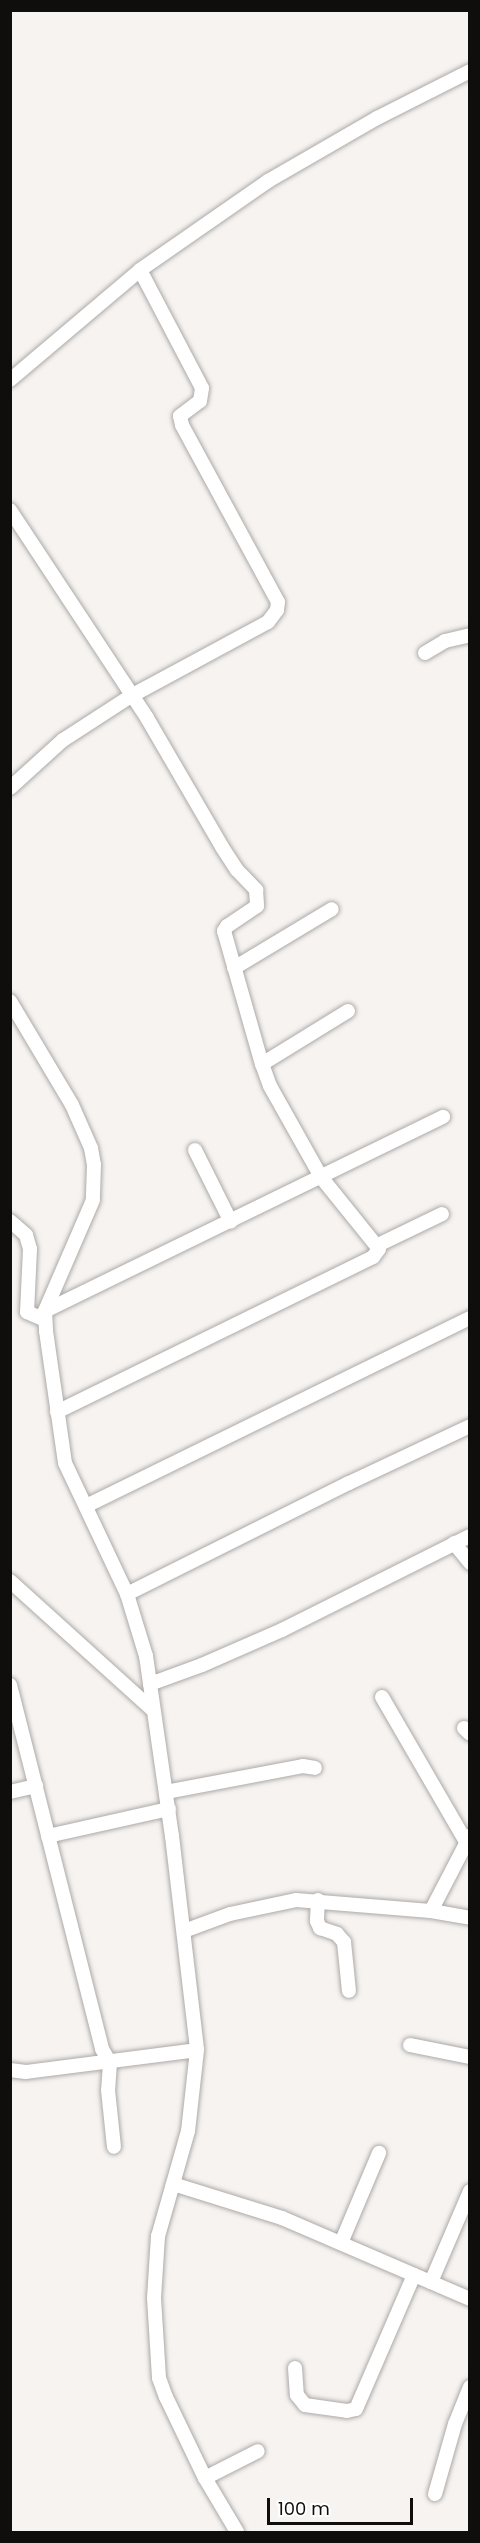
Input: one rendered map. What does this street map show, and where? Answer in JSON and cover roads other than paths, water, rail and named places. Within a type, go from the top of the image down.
[{"type":"street","points":[[10,380],[140,270],[268,182],[377,118],[470,71]]},
{"type":"street","points":[[10,788],[63,740],[131,696],[268,622],[277,610],[278,602],[182,425],[180,416],[200,401],[202,388],[140,270]]},
{"type":"street","points":[[10,510],[152,726],[237,870],[256,890],[256,906],[227,926],[224,931],[262,1064],[270,1086],[321,1177],[378,1245],[378,1254],[373,1257],[57,1412]]},
{"type":"street","points":[[425,653],[445,641],[470,635]]},
{"type":"street","points":[[234,968],[332,909]]},
{"type":"street","points":[[10,1001],[72,1105],[91,1148],[94,1165],[93,1200],[45,1315],[65,1463],[127,1594],[146,1656],[184,1931],[197,2050],[188,2132],[164,2207],[158,2236],[154,2298],[159,2378],[205,2478],[237,2532]]},
{"type":"street","points":[[262,1064],[348,1011]]},
{"type":"street","points":[[10,1221],[26,1235],[30,1248],[27,1312],[45,1315],[443,1117]]},
{"type":"street","points":[[195,1150],[231,1222]]},
{"type":"street","points":[[378,1245],[442,1214]]},
{"type":"street","points":[[86,1506],[470,1318]]},
{"type":"street","points":[[127,1594],[349,1483],[470,1426]]},
{"type":"street","points":[[150,1684],[202,1665],[282,1630],[470,1536]]},
{"type":"street","points":[[454,1543],[470,1563]]},
{"type":"street","points":[[10,1581],[153,1710]]},
{"type":"street","points":[[10,1684],[102,2049],[110,2063],[109,2098],[114,2147]]},
{"type":"street","points":[[382,1697],[468,1839],[430,1911]]},
{"type":"street","points":[[166,1792],[303,1766],[315,1768]]},
{"type":"street","points":[[10,1792],[36,1786]]},
{"type":"street","points":[[48,1836],[168,1809]]},
{"type":"street","points":[[184,1931],[230,1914],[296,1900],[430,1911],[470,1918]]},
{"type":"street","points":[[318,1900],[317,1922],[320,1928],[337,1934],[344,1942],[349,1991]]},
{"type":"street","points":[[410,2045],[470,2057]]},
{"type":"street","points":[[10,2070],[26,2072],[197,2050]]},
{"type":"street","points":[[341,2243],[379,2153]]},
{"type":"street","points":[[173,2184],[282,2218],[470,2299]]},
{"type":"street","points":[[431,2282],[470,2192]]},
{"type":"street","points":[[296,2368],[297,2396],[305,2405],[347,2411],[356,2409],[414,2275]]},
{"type":"street","points":[[435,2494],[455,2424],[470,2387]]},
{"type":"street","points":[[205,2478],[258,2451]]}]
